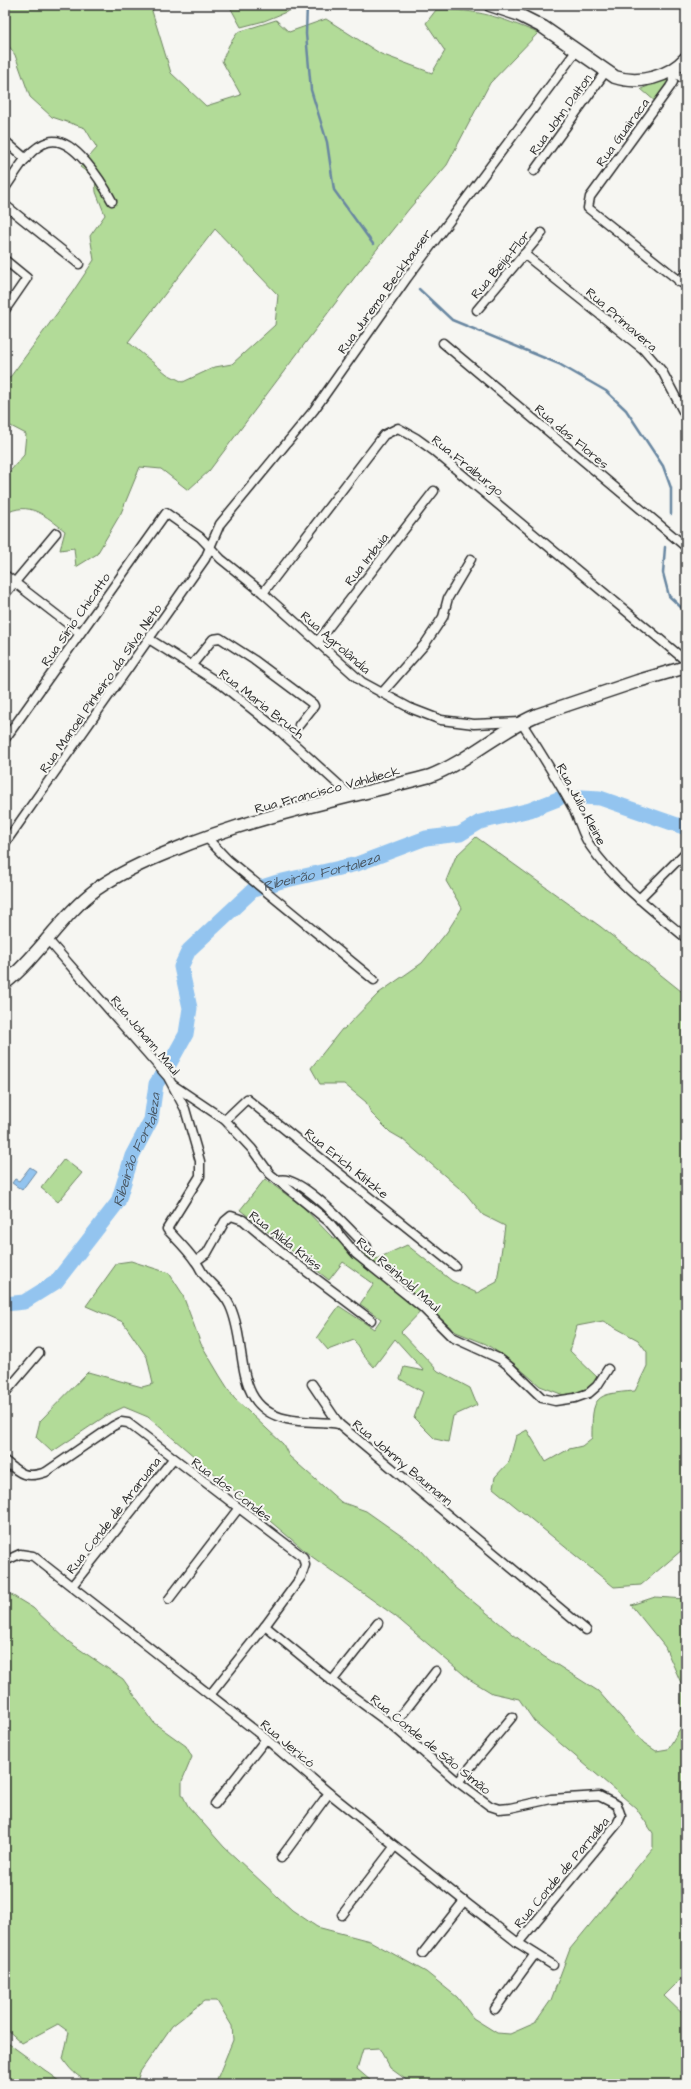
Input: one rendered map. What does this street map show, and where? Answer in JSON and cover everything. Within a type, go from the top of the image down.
[{"type":"main road","points":[[490,5],[516,14],[543,27],[606,71],[624,80],[653,78],[672,70],[686,58]]},
{"type":"main road","name":"Rua Francisco Vahldieck","points":[[5,983],[36,955],[74,909],[100,887],[150,860],[206,837],[351,796],[430,776],[448,769],[521,722],[638,680],[686,667]]},
{"type":"street","name":"Rua Jurema Beckhauser","points":[[210,546],[220,524],[314,410],[407,278],[577,50]]},
{"type":"street","points":[[672,70],[686,81]]},
{"type":"street","name":"Rua Guairaca","points":[[672,70],[673,82],[670,87],[590,197],[588,208],[683,284]]},
{"type":"street","name":"Rua John Dalton","points":[[534,171],[606,71]]},
{"type":"street","points":[[5,141],[26,159]]},
{"type":"street","points":[[5,188],[26,159],[49,141],[64,144],[91,167],[101,180],[112,201]]},
{"type":"street","points":[[5,205],[79,264]]},
{"type":"street","name":"Rua Beija-Flor","points":[[477,310],[542,233]]},
{"type":"street","name":"Rua Primavera","points":[[524,254],[644,349],[662,371],[686,417]]},
{"type":"street","points":[[5,260],[27,278],[5,310]]},
{"type":"street","points":[[683,284],[686,273]]},
{"type":"street","name":"Rua das Flores","points":[[443,343],[686,547]]},
{"type":"street","name":"Rua Fraiburgo","points":[[263,593],[384,435],[398,428],[416,438],[434,451],[686,661]]},
{"type":"street","name":"Rua Imbuia","points":[[318,641],[434,491]]},
{"type":"street","name":"Rua Agrolândia","points":[[166,513],[210,546],[221,559],[263,593],[362,682],[410,708],[441,720],[474,724],[521,722]]},
{"type":"street","name":"Rua Sírio Chicatto","points":[[5,739],[166,513]]},
{"type":"street","points":[[5,594],[56,533]]},
{"type":"street","name":"Rua Manoel Pinheiro da Silva Neto","points":[[5,843],[150,639],[205,559],[210,546]]},
{"type":"street","points":[[382,693],[425,644],[443,618],[448,598],[470,559]]},
{"type":"street","points":[[5,575],[80,633]]},
{"type":"street","points":[[191,666],[213,639],[220,638],[254,660],[313,704],[314,706],[299,725]]},
{"type":"street","name":"Rua Maria Bruch","points":[[150,639],[222,685],[282,733],[351,796]]},
{"type":"street","name":"Rua Júlio Kleine","points":[[521,722],[575,811],[583,836],[591,848],[639,899],[686,938]]},
{"type":"street","points":[[206,837],[228,860],[374,980]]},
{"type":"street","points":[[639,899],[686,852]]},
{"type":"street","name":"Rua Johann Maul","points":[[48,940],[158,1066],[170,1081],[184,1109],[201,1168],[200,1176],[193,1190],[167,1229],[196,1261]]},
{"type":"street","name":"Rua Reinhold Maul","points":[[170,1081],[225,1120],[252,1149],[270,1174],[328,1221],[356,1254],[423,1308],[452,1338],[500,1359],[542,1398],[554,1401],[589,1394],[597,1386],[608,1368]]},
{"type":"street","name":"Rua Erich Klitzke","points":[[225,1120],[247,1099],[455,1266]]},
{"type":"street","points":[[279,1180],[289,1179],[313,1194],[367,1247]]},
{"type":"street","name":"Rua Alida Kniss","points":[[196,1261],[207,1253],[225,1221],[231,1216],[243,1220],[282,1253],[371,1320]]},
{"type":"street","name":"Rua Johnny Baumann","points":[[196,1261],[204,1275],[217,1287],[230,1304],[239,1331],[246,1383],[256,1402],[274,1415],[288,1419],[339,1424],[586,1630]]},
{"type":"street","points":[[5,1393],[39,1353]]},
{"type":"street","points":[[312,1384],[339,1424]]},
{"type":"street","name":"Rua dos Condes","points":[[5,1461],[17,1471],[26,1475],[36,1476],[46,1472],[113,1426],[121,1422],[128,1424],[303,1557],[305,1565],[300,1577],[265,1626],[210,1695]]},
{"type":"street","name":"Rua Conde de Araruana","points":[[72,1586],[173,1459]]},
{"type":"street","points":[[169,1599],[238,1509]]},
{"type":"street","name":"Rua Jericó","points":[[5,1561],[20,1554],[33,1556],[266,1739],[329,1793],[464,1901],[518,1942],[553,1965]]},
{"type":"street","points":[[332,1681],[378,1623]]},
{"type":"street","name":"Rua Conde de São Simão","points":[[265,1626],[332,1681],[393,1726],[458,1782],[490,1806],[499,1809],[523,1806],[551,1798],[599,1796],[617,1805],[621,1816]]},
{"type":"street","points":[[393,1726],[436,1671]]},
{"type":"street","points":[[458,1782],[512,1717]]},
{"type":"street","points":[[215,1804],[266,1739]]},
{"type":"street","points":[[280,1858],[329,1793]]},
{"type":"street","name":"Rua Conde de Parnaíba","points":[[518,1942],[618,1824],[621,1816]]},
{"type":"street","points":[[342,1915],[396,1846]]},
{"type":"street","points":[[423,1953],[464,1901]]},
{"type":"street","points":[[495,2009],[535,1954]]},
{"type":"green space","points":[[5,5],[156,5],[152,11],[171,73],[206,106],[241,95],[222,61],[229,45],[238,32],[276,20],[289,32],[326,19],[381,54],[432,73],[445,51],[426,23],[436,10],[465,11],[488,15],[500,18],[538,33],[490,83],[447,165],[409,209],[358,273],[209,471],[188,490],[161,469],[140,467],[121,513],[97,554],[76,567],[74,548],[60,550],[65,531],[51,520],[30,509],[14,510],[5,514],[5,477],[24,455],[26,434],[5,423],[5,381],[8,380],[72,293],[94,260],[90,236],[105,215],[96,192],[95,178],[80,167],[97,148],[85,128],[52,117],[30,97],[15,55],[5,40]],"holes":[[[215,229],[278,295],[275,325],[232,364],[215,367],[183,382],[167,374],[128,342]]]},
{"type":"green space","points":[[229,5],[290,5],[291,10],[264,21],[241,27]]},
{"type":"green space","points":[[670,78],[670,82],[656,102],[641,89]]},
{"type":"green space","points":[[476,837],[601,927],[686,995],[686,1542],[682,1550],[641,1585],[614,1587],[493,1488],[495,1477],[509,1462],[516,1436],[527,1430],[546,1462],[569,1449],[582,1446],[592,1438],[593,1413],[598,1400],[603,1396],[611,1394],[635,1391],[647,1366],[647,1352],[638,1340],[603,1321],[577,1326],[570,1351],[598,1378],[591,1389],[566,1396],[540,1386],[511,1361],[486,1344],[456,1332],[426,1306],[401,1332],[438,1371],[470,1388],[477,1405],[453,1416],[448,1442],[435,1439],[414,1418],[423,1392],[400,1379],[404,1367],[424,1371],[395,1339],[374,1367],[363,1355],[354,1340],[328,1350],[317,1337],[339,1306],[374,1329],[381,1319],[360,1304],[374,1284],[343,1262],[329,1280],[240,1210],[265,1179],[302,1206],[332,1237],[376,1259],[407,1245],[452,1281],[477,1293],[497,1282],[505,1226],[483,1215],[466,1194],[402,1139],[390,1132],[371,1113],[366,1102],[344,1084],[320,1084],[311,1068],[342,1029],[344,1029],[379,993],[422,963],[447,932],[462,908],[446,881],[456,856]]},
{"type":"green space","points":[[64,1159],[82,1173],[58,1202],[41,1188]]},
{"type":"green space","points":[[131,1261],[169,1273],[182,1293],[201,1344],[234,1398],[283,1444],[289,1456],[341,1502],[366,1511],[420,1549],[455,1587],[529,1647],[598,1691],[644,1743],[656,1751],[668,1749],[681,1727],[682,1685],[665,1647],[631,1605],[655,1597],[686,1599],[686,1974],[664,1996],[686,2017],[686,2084],[412,2084],[390,2068],[379,2048],[363,2049],[357,2069],[371,2081],[371,2084],[215,2084],[233,2040],[232,2026],[217,2001],[204,2001],[172,2026],[140,2072],[136,2084],[103,2084],[86,2080],[78,2076],[70,2069],[63,2059],[69,2032],[58,2024],[22,2043],[5,2028],[5,1591],[33,1608],[69,1642],[123,1679],[154,1723],[186,1746],[192,1757],[182,1781],[182,1794],[188,1806],[224,1847],[292,1910],[317,1927],[370,1941],[426,1972],[457,1997],[473,2018],[497,2033],[510,2034],[535,2023],[551,2000],[570,1949],[653,1848],[653,1833],[636,1808],[534,1721],[519,1699],[492,1693],[469,1679],[395,1616],[311,1556],[148,1417],[124,1407],[107,1415],[52,1452],[36,1437],[40,1421],[88,1372],[142,1387],[153,1384],[147,1357],[123,1322],[86,1306],[117,1263]]},
{"type":"green space","points":[[5,2041],[64,2084],[5,2084]]},
{"type":"water","points":[[30,1167],[36,1171],[22,1190],[12,1183],[15,1179],[19,1181]]},
{"type":"waterway","points":[[307,5],[306,34],[311,90],[327,142],[334,190],[373,244]]},
{"type":"waterway","points":[[419,289],[452,320],[559,364],[606,391],[626,410],[663,466],[671,488],[671,514]]},
{"type":"waterway","points":[[665,547],[663,573],[669,596],[686,612]]},
{"type":"waterway","name":"Ribeirão Fortaleza","points":[[582,797],[600,798],[686,828]]},
{"type":"waterway","name":"Ribeirão Fortaleza","points":[[5,1304],[24,1302],[56,1282],[118,1202],[132,1156],[151,1120],[156,1084],[170,1063],[186,1034],[190,1008],[181,967],[189,950],[253,890],[278,882],[357,864],[426,838],[460,834],[480,822],[530,810],[558,799]]}]
